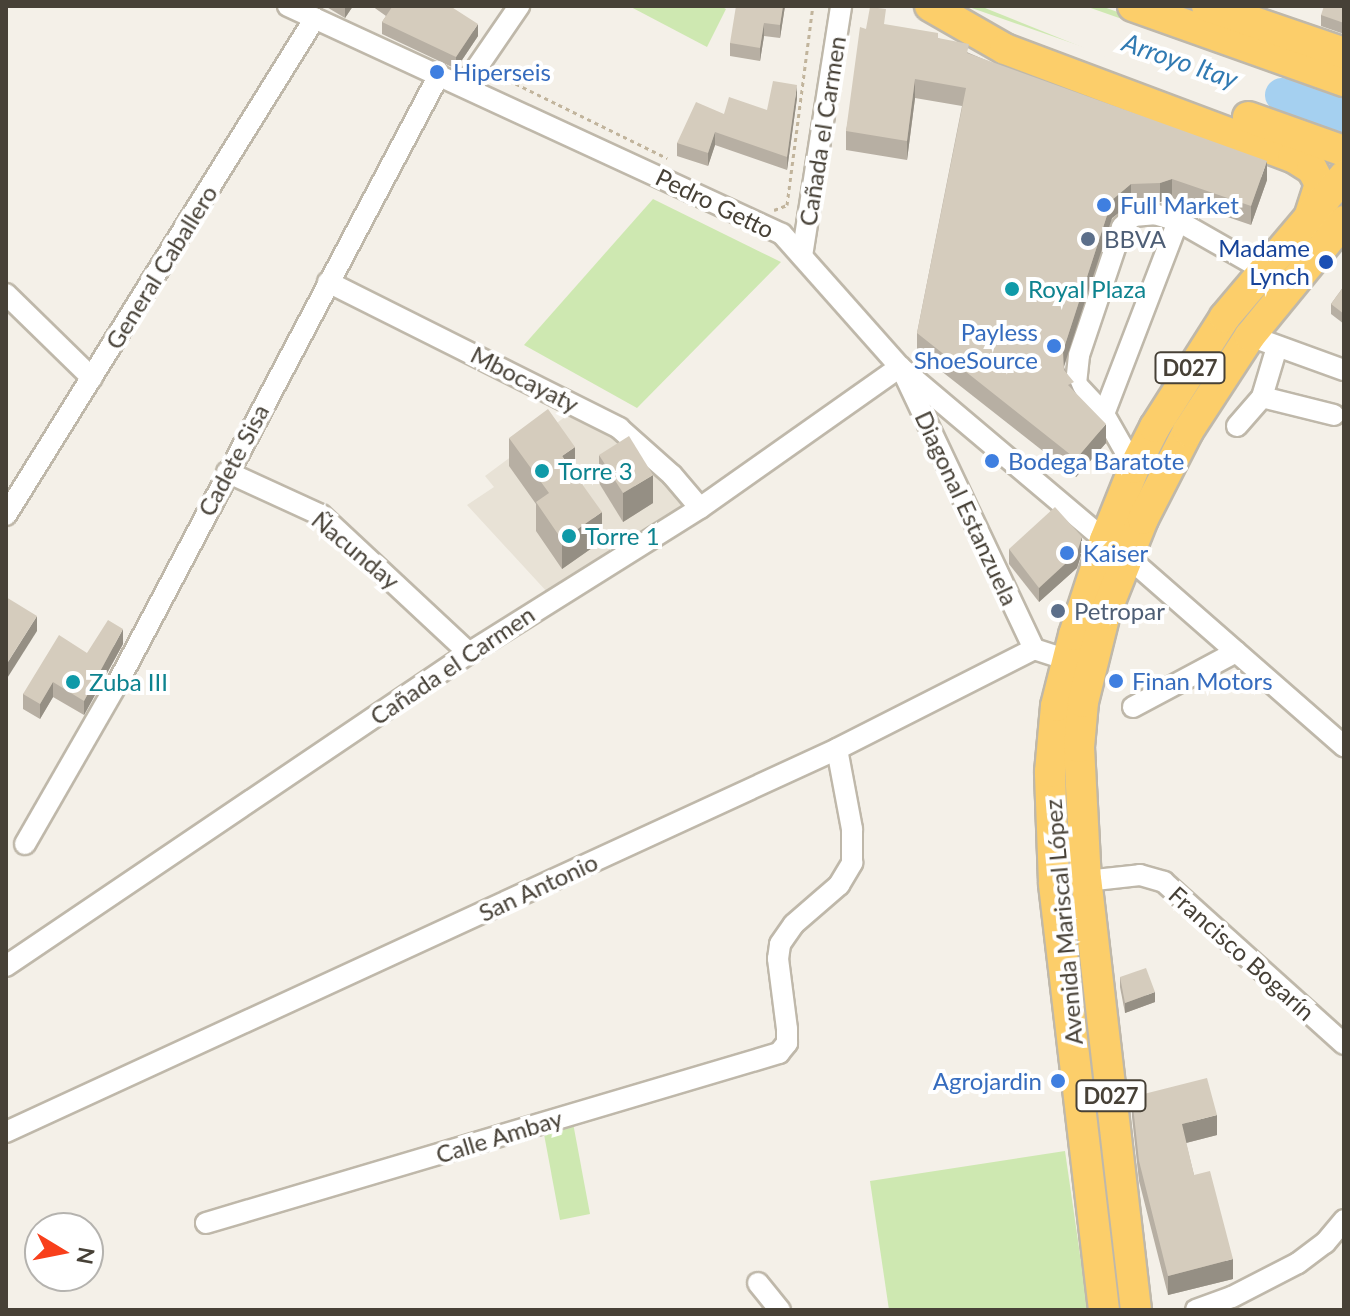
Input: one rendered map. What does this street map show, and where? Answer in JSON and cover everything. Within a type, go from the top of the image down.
[{"type":"highway","points":[[930,6],[1005,49],[1293,157],[1312,169],[1320,184],[1319,197],[1308,218]]},
{"type":"highway","points":[[941,6],[1344,151]]},
{"type":"highway","points":[[1133,6],[1344,81]]},
{"type":"highway","points":[[1207,6],[1344,53]]},
{"type":"highway","name":"D027","points":[[1117,549],[1138,463],[1203,347],[1344,176]]},
{"type":"highway","name":"D027","points":[[1117,549],[1162,479],[1188,431],[1263,342],[1344,221]]},
{"type":"highway","name":"Avenida Mariscal López","points":[[1104,1310],[1054,883],[1050,772],[1056,706],[1067,660],[1117,549]]},
{"type":"highway","name":"Avenida Mariscal López","points":[[1117,549],[1083,702],[1079,747],[1086,881],[1136,1310]]},
{"type":"street","name":"Pedro Getto","points":[[288,6],[465,85],[782,234],[900,367],[1117,549],[1344,746]]},
{"type":"street","points":[[465,85],[519,6]]},
{"type":"street","name":"Cañada el Carmen","points":[[802,256],[841,6]]},
{"type":"street","name":"General Caballero","points":[[6,515],[315,18]]},
{"type":"street","name":"Cadete Sisa","points":[[25,844],[116,686],[439,75]]},
{"type":"street","points":[[1138,463],[1125,451],[1104,414],[1079,390],[1077,372],[1122,227],[1133,216],[1154,214],[1178,221],[1264,270]]},
{"type":"street","points":[[1104,414],[1178,221]]},
{"type":"street","name":"Mbocayaty","points":[[328,282],[619,428],[672,475],[700,508]]},
{"type":"street","points":[[6,294],[92,378]]},
{"type":"street","points":[[1237,426],[1262,397],[1263,342],[1344,370]]},
{"type":"street","name":"Cañada el Carmen","points":[[6,966],[469,653],[700,508],[900,367]]},
{"type":"street","name":"Diagonal Estanzuela","points":[[900,367],[1034,649]]},
{"type":"street","points":[[1262,397],[1334,415]]},
{"type":"street","name":"Ñacunday","points":[[227,472],[321,515],[469,653]]},
{"type":"street","points":[[1034,649],[1067,660]]},
{"type":"street","name":"San Antonio","points":[[6,1132],[837,749],[1034,649]]},
{"type":"street","points":[[1133,707],[1236,652]]},
{"type":"street","name":"Calle Ambay","points":[[206,1223],[779,1053],[787,1043],[780,944],[794,924],[839,885],[852,863],[852,829],[837,749]]},
{"type":"street","name":"Francisco Bogarín","points":[[1086,881],[1140,875],[1164,882],[1344,1044]]},
{"type":"street","points":[[1196,1310],[1250,1288],[1298,1263],[1325,1243],[1344,1220]]},
{"type":"street","points":[[758,1283],[780,1310]]},
{"type":"street","points":[[1250,1288],[1255,1310]]},
{"type":"path","points":[[761,203],[775,210],[787,205],[813,6]]},
{"type":"path","points":[[488,71],[675,161]]},
{"type":"shaded area","points":[[573,411],[636,452],[686,505],[548,593],[467,505],[494,487],[485,476]]},
{"type":"green space","points":[[629,6],[720,6],[726,9],[707,47]]},
{"type":"green space","points":[[966,6],[1101,6],[1344,94],[1344,138]]},
{"type":"green space","points":[[653,199],[781,262],[637,408],[524,345]]},
{"type":"green space","points":[[1074,910],[1129,1310],[1119,1310]]},
{"type":"green space","points":[[573,1123],[590,1214],[560,1220],[543,1129]]},
{"type":"green space","points":[[1065,1151],[1088,1310],[889,1310],[870,1181]]},
{"type":"pier","points":[[980,6],[1085,6],[1335,94],[1323,128],[1318,131],[1109,58]]},
{"type":"building","points":[[391,6],[450,6],[478,24],[456,57],[382,22]]},
{"type":"building","points":[[736,6],[783,6],[780,25],[764,23],[760,48],[730,43]]},
{"type":"building","points":[[1324,6],[1344,6],[1344,23],[1321,15]]},
{"type":"building","name":"Royal Plaza","points":[[870,7],[886,9],[884,24],[938,33],[938,38],[969,44],[967,53],[1267,161],[1251,206],[1172,179],[1160,183],[1131,184],[1112,200],[1063,351],[1064,370],[1074,382],[1068,385],[1106,424],[1076,459],[917,333],[966,88],[915,79],[907,141],[846,131],[860,27],[866,29]]},
{"type":"building","points":[[773,81],[797,85],[787,157],[715,132],[708,153],[677,143],[696,102],[724,114],[729,97],[767,110]]},
{"type":"building","points":[[1344,286],[1344,314],[1331,304]]},
{"type":"building","points":[[548,409],[575,447],[562,456],[602,512],[562,540],[536,502],[549,493],[509,438]]},
{"type":"building","points":[[629,436],[653,475],[623,493],[599,455]]},
{"type":"building","points":[[1055,507],[1082,537],[1077,553],[1039,588],[1009,549]]},
{"type":"building","points":[[6,597],[37,616],[6,665]]},
{"type":"building","points":[[108,620],[123,629],[84,701],[53,682],[40,704],[23,694],[59,635],[87,653]]},
{"type":"building","points":[[1146,968],[1155,992],[1125,1003],[1120,977]]},
{"type":"building","points":[[1207,1078],[1217,1115],[1182,1124],[1194,1175],[1210,1171],[1233,1259],[1168,1276],[1139,1161],[1132,1097]]},
{"type":"waterway","name":"Arroyo Itay","points":[[1282,95],[1344,116]]},
{"type":"place","name":"Hiperseis","points":[[437,72]]},
{"type":"place","name":"Full Market","points":[[1104,205]]},
{"type":"place","name":"BBVA","points":[[1088,239]]},
{"type":"place","name":"Madame Lynch","points":[[1326,262]]},
{"type":"place","name":"Royal Plaza","points":[[1012,289]]},
{"type":"place","name":"Payless ShoeSource","points":[[1054,346]]},
{"type":"place","name":"Bodega Baratote","points":[[992,461]]},
{"type":"place","name":"Torre 3","points":[[542,471]]},
{"type":"place","name":"Torre 1","points":[[569,536]]},
{"type":"place","name":"Kaiser","points":[[1067,553]]},
{"type":"place","name":"Petropar","points":[[1058,611]]},
{"type":"place","name":"Finan Motors","points":[[1116,681]]},
{"type":"place","name":"Zuba III","points":[[73,682]]},
{"type":"place","name":"Agrojardin","points":[[1058,1081]]}]
